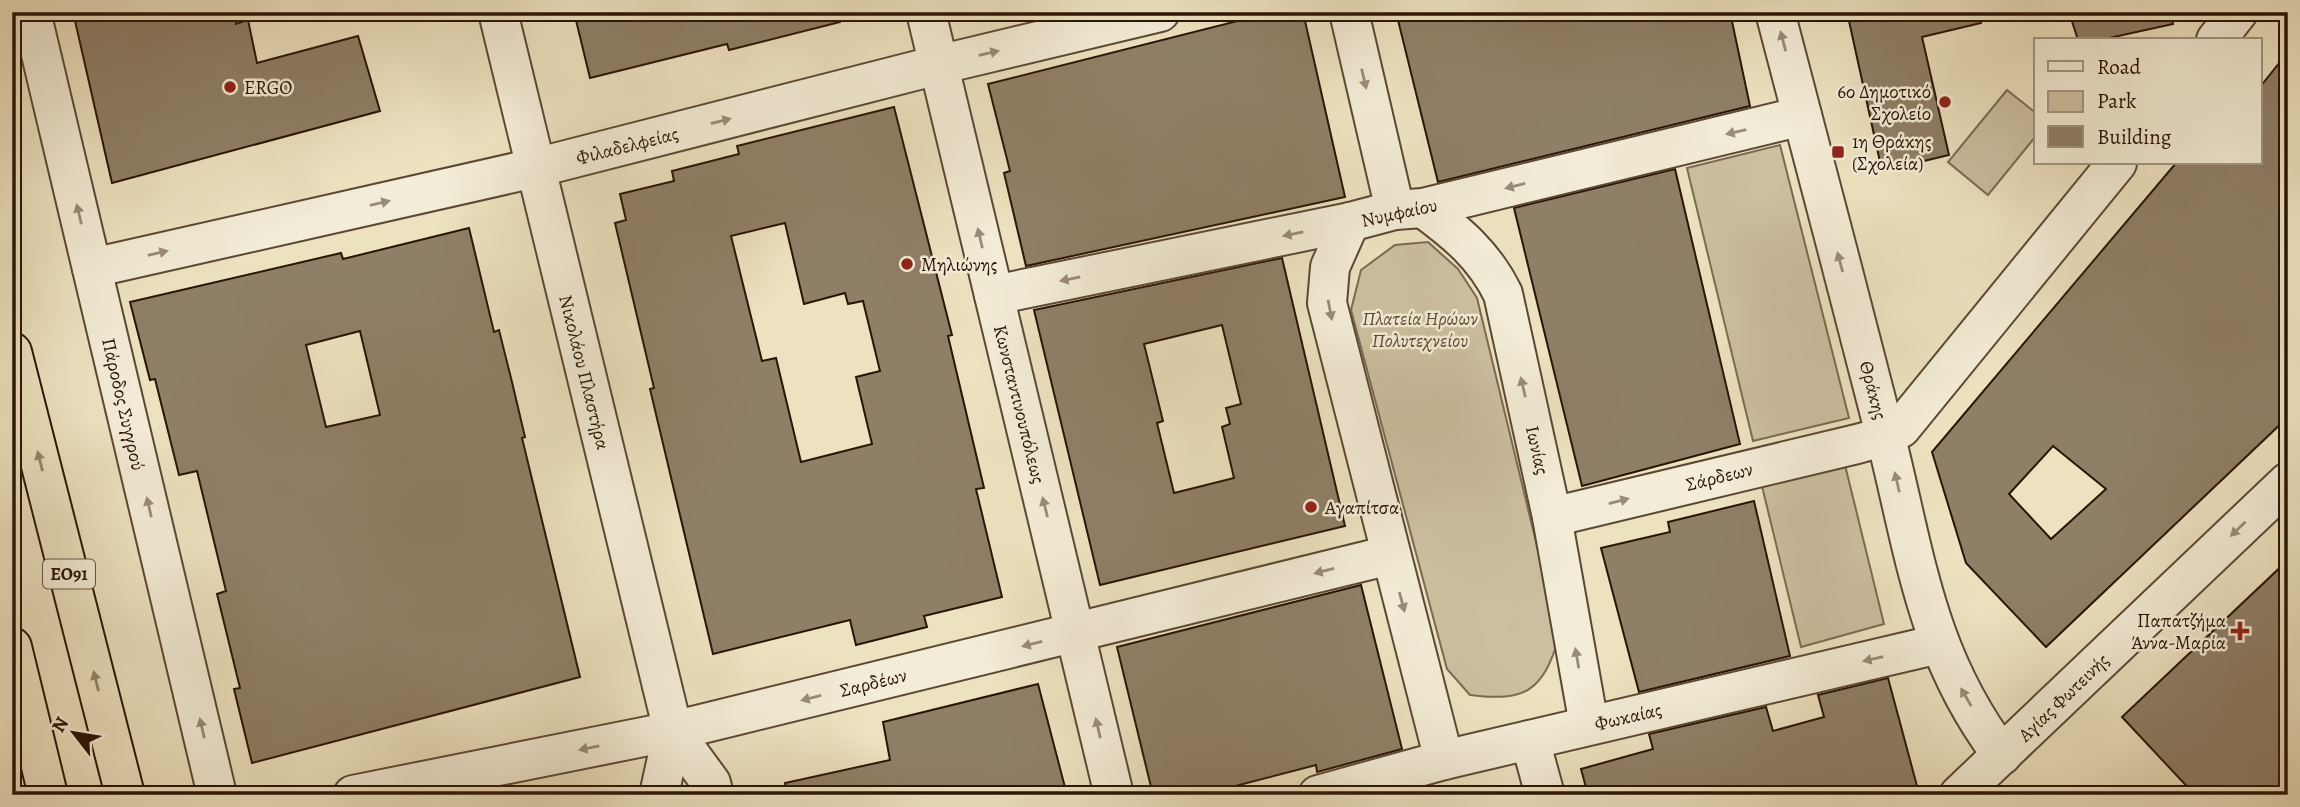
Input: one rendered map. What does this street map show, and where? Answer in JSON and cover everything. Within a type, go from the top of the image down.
[{"type":"highway","name":"ΕΟ91","points":[[12,352],[125,795]]},
{"type":"highway","points":[[12,647],[48,795]]},
{"type":"street","name":"Πάροδος Συγγρού","points":[[32,12],[217,795]]},
{"type":"street","name":"Νικολάου Πλαστήρα","points":[[498,12],[673,732],[711,783],[714,795]]},
{"type":"street","name":"Κωνσταντινουπόλεως","points":[[926,12],[1114,795]]},
{"type":"street","name":"Φιλαδελφείας","points":[[92,268],[535,168],[1160,12]]},
{"type":"street","points":[[1349,12],[1409,209]]},
{"type":"street","name":"Θράκης","points":[[1775,12],[1886,436],[1927,609],[1939,644],[1960,688],[2003,755]]},
{"type":"street","points":[[2218,38],[2238,12]]},
{"type":"street","name":"Νυμφαίου","points":[[994,295],[1409,209],[1802,116]]},
{"type":"street","points":[[1886,436],[1910,421],[2116,164]]},
{"type":"street","name":"Ιωνίας","points":[[1409,209],[1474,249],[1492,271],[1503,294],[1552,517],[1589,725]]},
{"type":"street","points":[[1350,222],[1330,267],[1327,303],[1444,760]]},
{"type":"street","name":"Σάρδεων","points":[[1552,517],[1886,436]]},
{"type":"street","name":"Αγίας Φωτεινής","points":[[1959,795],[2288,482]]},
{"type":"street","name":"Σαρδέων","points":[[353,795],[673,732],[1390,555]]},
{"type":"street","name":"Φωκαίας","points":[[1318,795],[1444,760],[1939,644]]},
{"type":"street","name":"Νικολάου Πλαστήρα","points":[[659,795],[673,732]]},
{"type":"street","points":[[1530,740],[1545,795]]},
{"type":"green space","points":[[2007,90],[2034,111],[2034,138],[1988,195],[1948,162]]},
{"type":"green space","points":[[1780,145],[1849,418],[1753,441],[1687,168]]},
{"type":"green space","name":"Πλατεία Ηρώων Πολυτεχνείου","points":[[1428,242],[1458,269],[1477,298],[1559,637],[1539,681],[1519,694],[1489,697],[1470,695],[1447,669],[1351,310],[1361,270],[1395,245]]},
{"type":"green space","points":[[1844,461],[1884,624],[1801,647],[1761,482]]},
{"type":"building","name":"ERGO","points":[[73,12],[235,12],[236,24],[248,20],[257,63],[358,36],[380,111],[112,183]]},
{"type":"building","points":[[574,12],[839,12],[840,22],[729,50],[727,44],[590,78]]},
{"type":"building","points":[[1273,12],[1303,12],[1345,197],[1026,266],[1004,173],[1010,171],[988,84]]},
{"type":"building","points":[[1396,12],[1730,12],[1750,106],[1438,182]]},
{"type":"building","points":[[1847,12],[1980,12],[1981,23],[1922,37],[1949,155],[1882,171]]},
{"type":"building","points":[[2069,12],[2171,12],[2173,24],[2109,38],[2077,38]]},
{"type":"building","points":[[2288,52],[2288,417],[2046,647],[1966,563],[1932,452],[2175,164],[2262,164],[2262,84]],"holes":[[[2053,446],[2106,489],[2051,539],[2009,494]]]},
{"type":"building","points":[[894,107],[952,335],[948,336],[984,488],[976,489],[1002,597],[924,616],[927,627],[856,645],[850,620],[713,654],[650,389],[654,388],[615,223],[626,220],[620,194],[674,181],[672,171],[739,154],[737,146]],"holes":[[[785,223],[804,304],[845,293],[848,304],[863,301],[880,371],[856,377],[872,444],[801,462],[776,358],[762,361],[731,236]]]},
{"type":"building","points":[[1675,169],[1740,444],[1582,486],[1514,208]]},
{"type":"building","points":[[469,228],[494,332],[499,330],[512,382],[525,437],[522,438],[580,677],[252,763],[234,689],[240,688],[217,594],[226,591],[197,471],[179,475],[155,379],[150,380],[130,302],[341,253],[343,259]],"holes":[[[360,331],[380,415],[326,427],[306,345]]]},
{"type":"building","points":[[1282,258],[1345,526],[1100,585],[1034,310]],"holes":[[[1222,325],[1241,404],[1226,408],[1230,424],[1222,427],[1234,478],[1174,493],[1157,423],[1163,421],[1144,344]]]},
{"type":"building","points":[[1754,501],[1790,656],[1639,692],[1601,548],[1670,532],[1668,522]]},
{"type":"building","points":[[2288,560],[2288,795],[2195,795],[2122,717]]},
{"type":"building","points":[[1361,585],[1402,749],[1317,772],[1316,765],[1216,791],[1217,795],[1153,795],[1117,647]]},
{"type":"building","points":[[1888,678],[1917,786],[1885,795],[1588,795],[1581,769],[1653,749],[1649,734],[1766,707],[1773,731],[1824,717],[1818,695]]},
{"type":"building","points":[[1038,684],[1067,795],[787,795],[785,783],[890,760],[883,722]]},
{"type":"place","name":"ERGO","points":[[230,87]]},
{"type":"place","name":"6ο Δημοτικό Σχολείο","points":[[1945,102]]},
{"type":"place","name":"1η Θράκης (Σχολεία)","points":[[1838,152]]},
{"type":"place","name":"Μηλιώνης","points":[[907,264]]},
{"type":"place","name":"Αγαπίτσα","points":[[1311,507]]},
{"type":"place","name":"Παπατζήμα Άννα-Μαρία","points":[[2240,631]]}]
